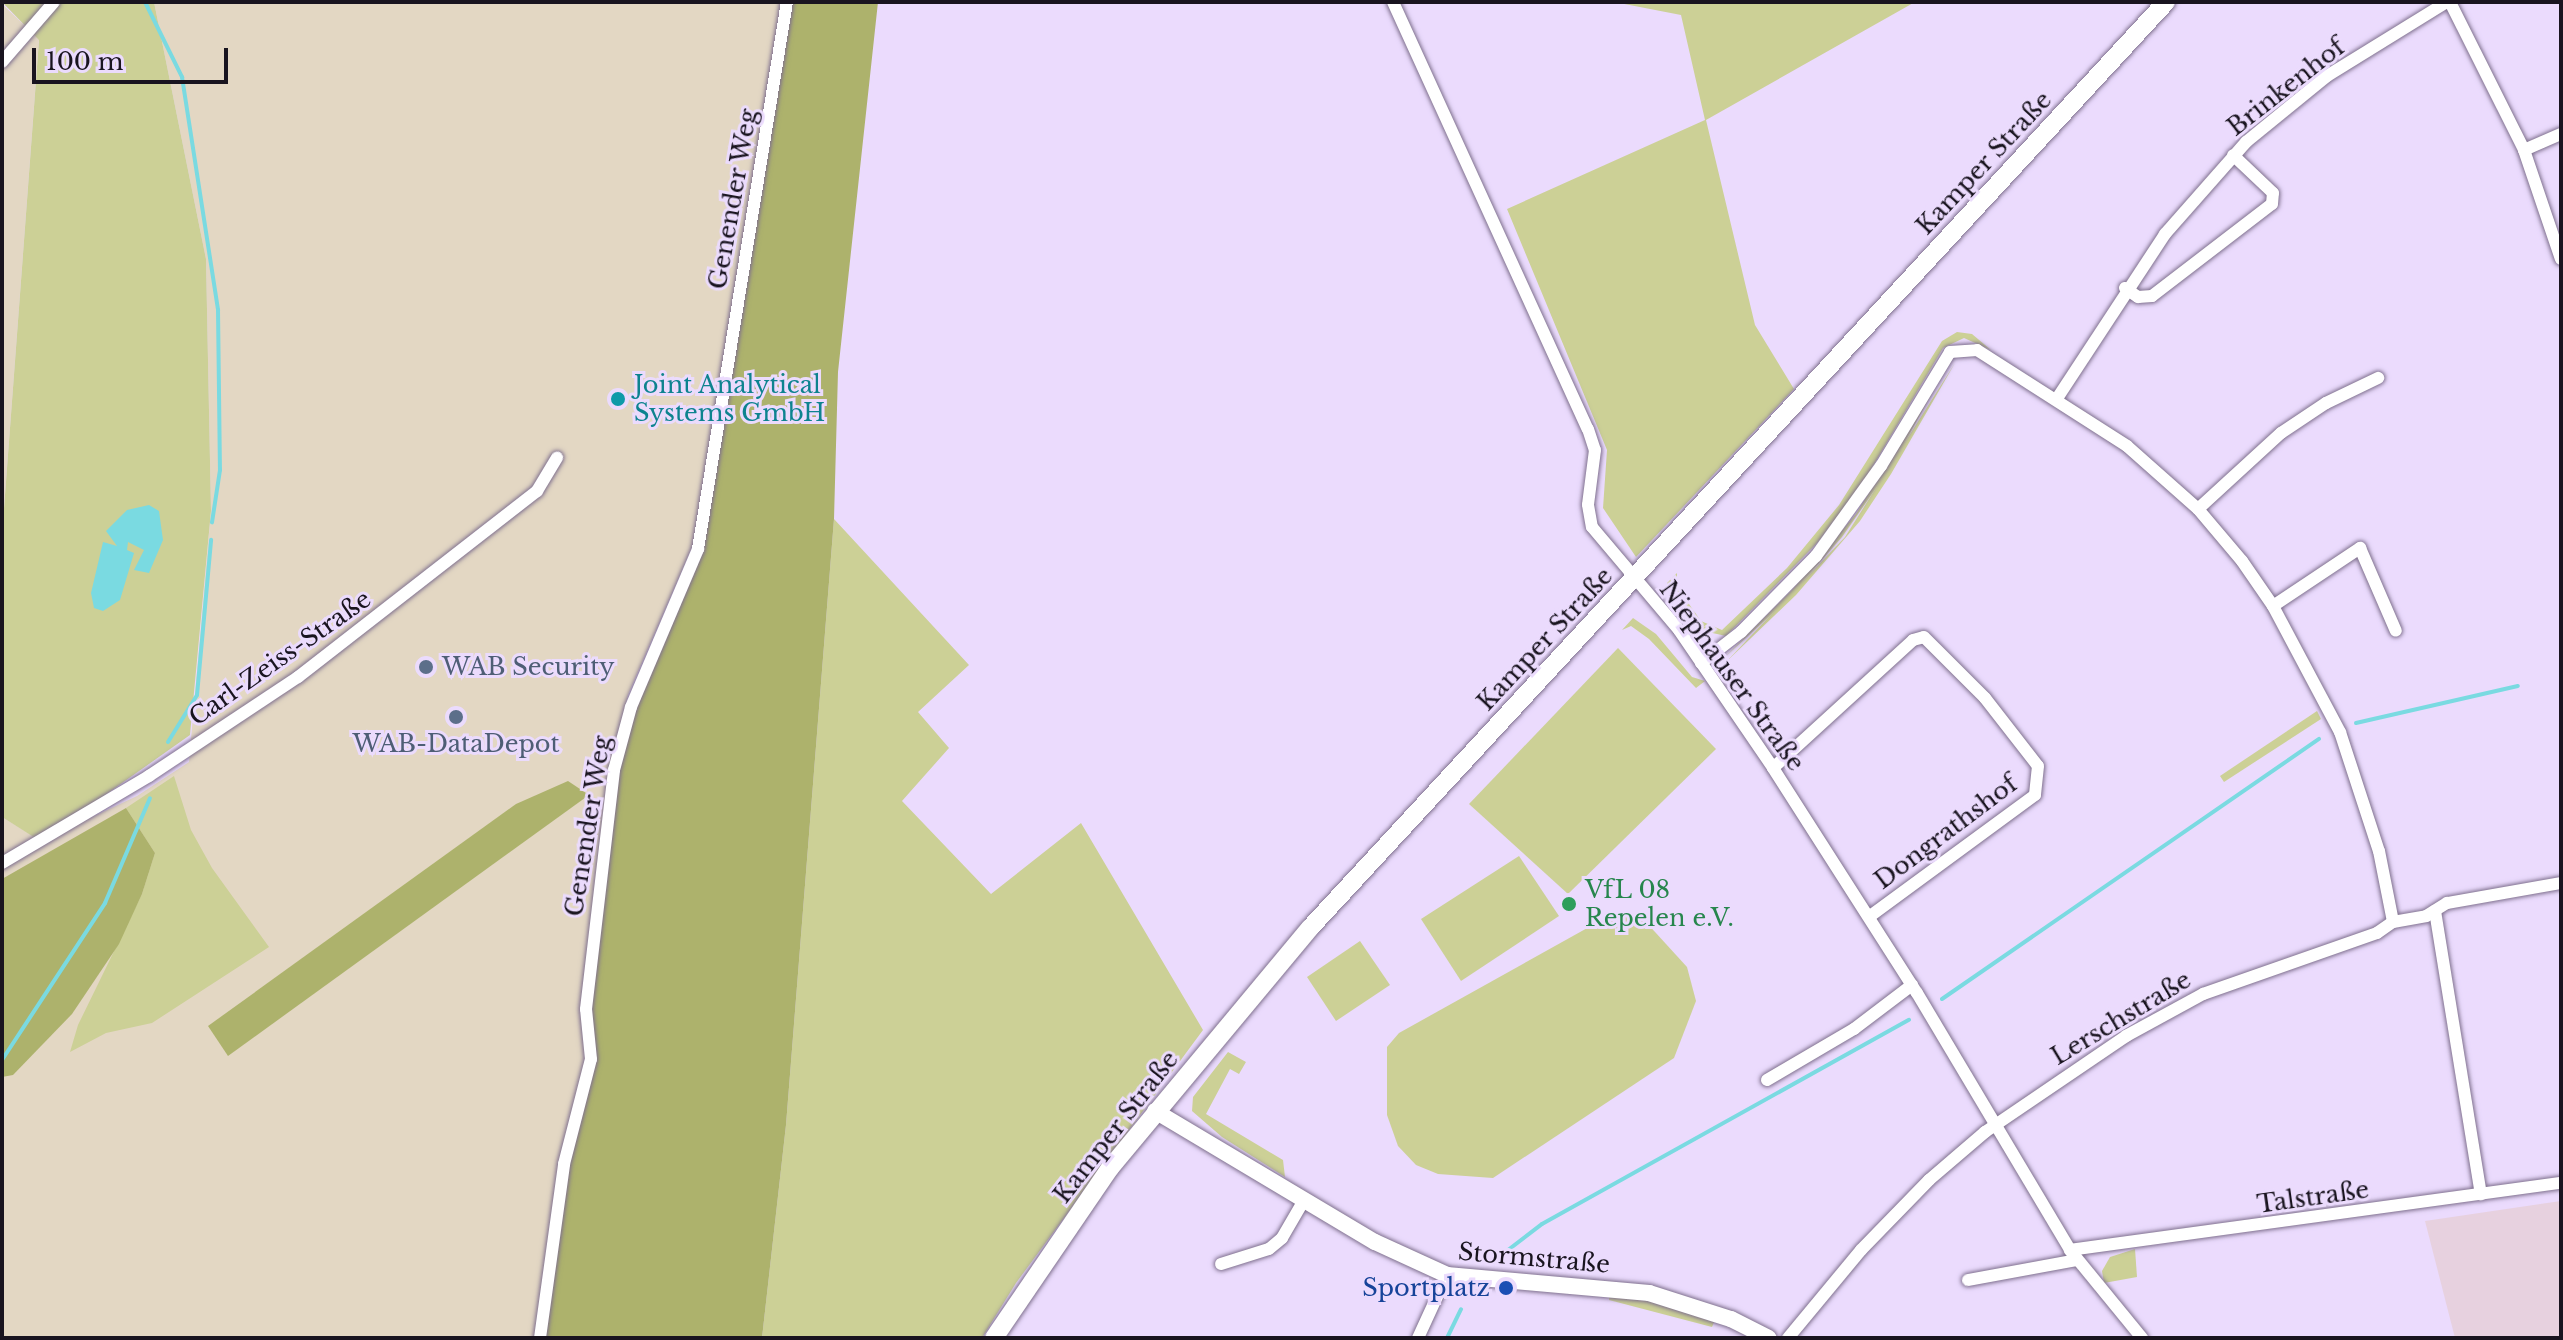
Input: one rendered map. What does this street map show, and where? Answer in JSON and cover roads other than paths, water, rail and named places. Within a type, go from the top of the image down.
[{"type":"main road","name":"Kamper Straße","points":[[994,1338],[1155,1111],[1310,928],[2166,2]]},
{"type":"street","points":[[2,62],[54,2]]},
{"type":"street","name":"Genender Weg","points":[[540,1338],[564,1164],[591,1059],[586,1009],[614,770],[631,707],[698,549],[787,2]]},
{"type":"street","name":"Niephauser Straße","points":[[1393,2],[1588,429],[1595,450],[1588,505],[1592,527],[1701,663],[1773,768],[1998,1124],[2074,1255],[2142,1338]]},
{"type":"street","points":[[2448,2],[2524,150],[2561,259]]},
{"type":"street","name":"Brinkenhof","points":[[2058,397],[2125,288],[2233,155],[2327,76],[2448,2]]},
{"type":"street","points":[[2524,150],[2561,134]]},
{"type":"street","name":"Brinkenhof","points":[[2125,288],[2138,297],[2152,296],[2272,204],[2273,193],[2233,155]]},
{"type":"street","points":[[1701,663],[1741,632],[1816,556],[1881,466],[1941,364],[1950,352],[1964,347],[2058,397],[2127,446],[2198,509],[2273,606],[2348,754],[2379,851],[2393,922]]},
{"type":"street","points":[[2198,509],[2281,433],[2326,403],[2378,378]]},
{"type":"street","name":"Carl-Zeiss-Straße","points":[[2,863],[149,776],[310,668],[537,491],[557,458]]},
{"type":"street","points":[[2273,606],[2360,548],[2396,631]]},
{"type":"street","name":"Dongrathshof","points":[[1773,768],[1913,640],[1924,637],[1985,698],[2038,766],[2035,795],[1869,917]]},
{"type":"street","name":"Lerschstraße","points":[[1788,1338],[1895,1214],[1998,1124],[2126,1036],[2203,994],[2377,933],[2393,922],[2435,911],[2447,903],[2561,883]]},
{"type":"street","points":[[2435,911],[2481,1194]]},
{"type":"street","points":[[1767,1080],[1854,1029],[1912,985]]},
{"type":"street","name":"Stormstraße","points":[[1155,1111],[1304,1200],[1447,1275],[1649,1293],[1731,1319],[1769,1338]]},
{"type":"street","name":"Talstraße","points":[[2074,1255],[2561,1183]]},
{"type":"street","points":[[1221,1264],[1269,1249],[1282,1238],[1304,1200]]},
{"type":"street","points":[[1968,1280],[2074,1255]]},
{"type":"street","points":[[1418,1338],[1447,1275]]},
{"type":"waterway","points":[[145,2],[182,77],[218,310],[220,470],[212,522]]},
{"type":"waterway","points":[[1662,2],[1710,2]]},
{"type":"waterway","points":[[168,742],[197,695],[211,540]]},
{"type":"waterway","points":[[2356,723],[2518,686]]},
{"type":"waterway","points":[[1942,999],[2319,739]]},
{"type":"waterway","points":[[2,1060],[105,903],[150,798]]},
{"type":"waterway","points":[[1495,1260],[1542,1224],[1909,1020]]},
{"type":"waterway","points":[[1447,1338],[1461,1309]]},
{"type":"place","name":"Joint Analytical Systems GmbH","points":[[618,399]]},
{"type":"place","name":"WAB Security","points":[[426,667]]},
{"type":"place","name":"WAB-DataDepot","points":[[456,717]]},
{"type":"place","name":"VfL 08 Repelen e.V.","points":[[1569,904]]},
{"type":"place","name":"Sportplatz","points":[[1506,1288]]}]
